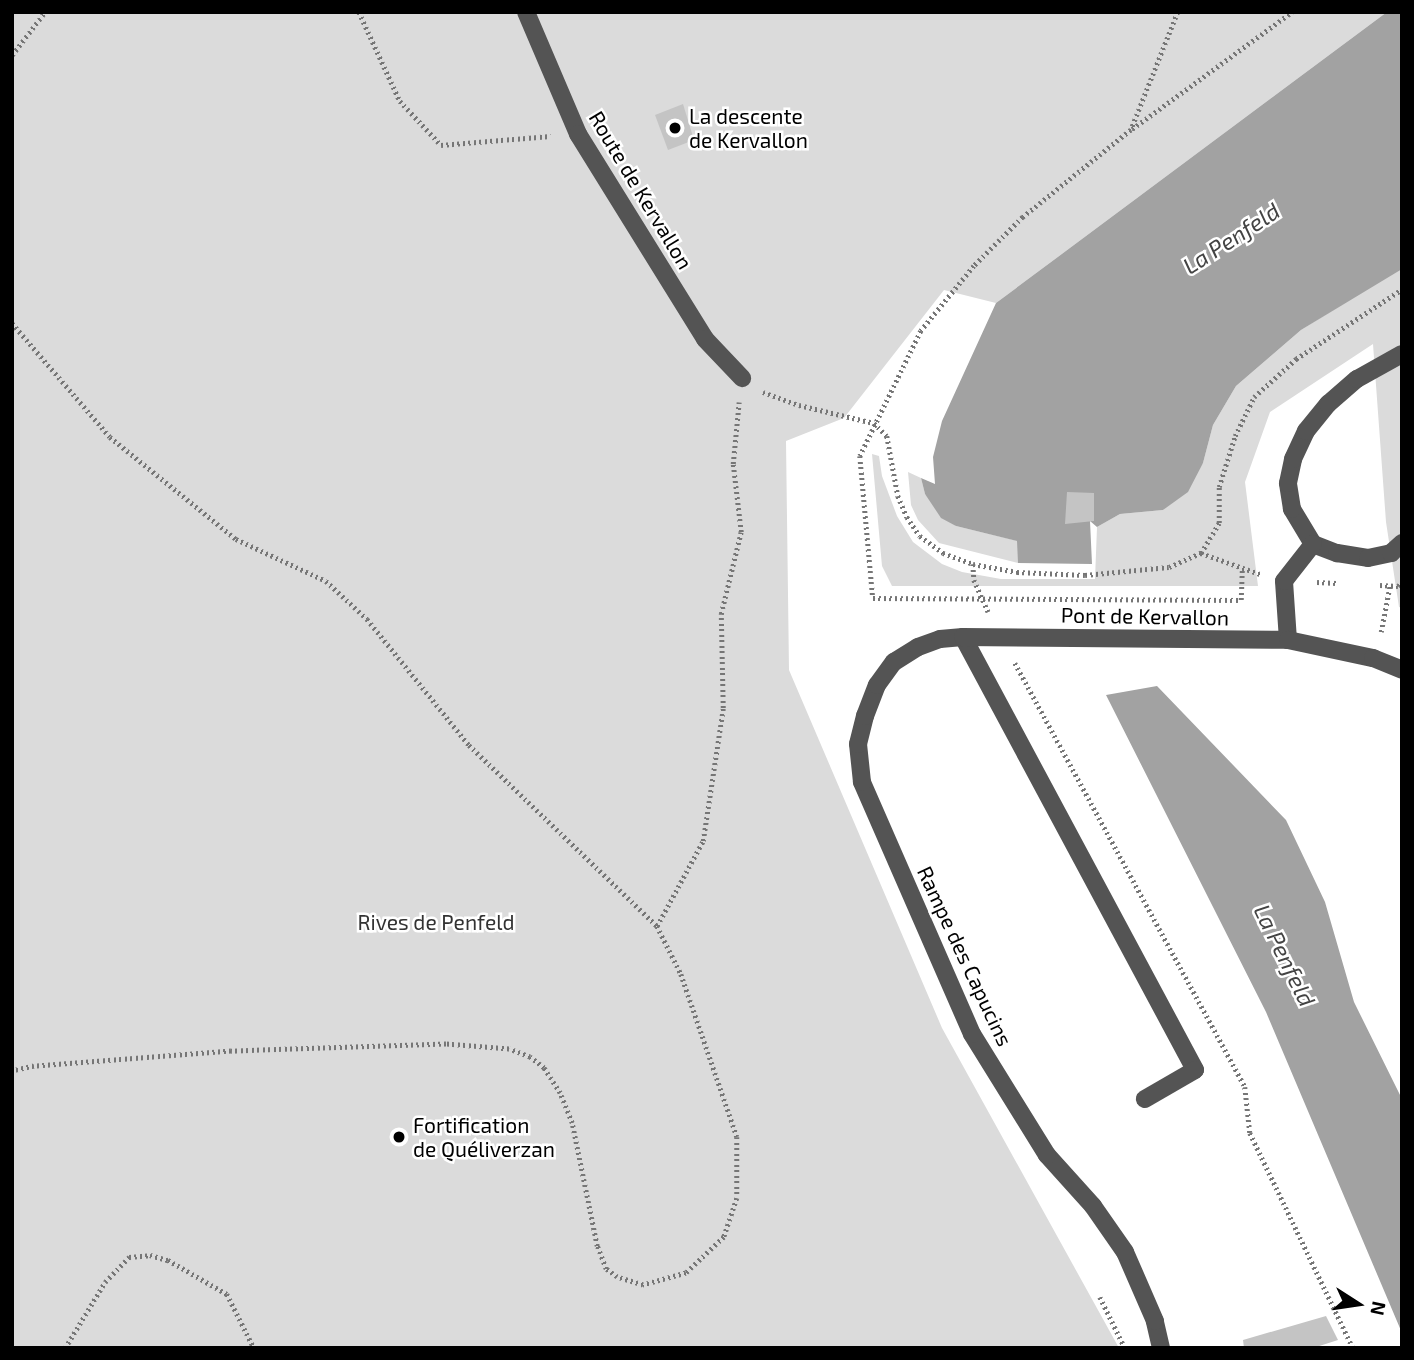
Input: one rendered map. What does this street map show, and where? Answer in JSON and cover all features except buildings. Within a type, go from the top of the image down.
[{"type":"street","name":"Route de Kervallon","points":[[526,12],[578,134],[705,339],[742,377]]},
{"type":"street","points":[[1402,354],[1357,379],[1328,404],[1306,431],[1293,459],[1288,483],[1292,509],[1313,544],[1368,558],[1391,553],[1402,543]]},
{"type":"street","points":[[1288,640],[1284,580],[1313,544]]},
{"type":"street","points":[[963,637],[1195,1070],[1145,1099]]},
{"type":"street","name":"Pont de Kervallon","points":[[1001,637],[1288,640],[1373,658],[1402,670]]},
{"type":"street","name":"Rampe des Capucins","points":[[1001,637],[940,639],[918,647],[894,662],[877,685],[858,744],[862,782],[972,1034],[1047,1155],[1093,1206],[1125,1252],[1155,1321],[1161,1348]]},
{"type":"path","points":[[12,55],[46,12]]},
{"type":"path","points":[[359,12],[400,101],[441,145],[578,134]]},
{"type":"path","points":[[1131,130],[1178,12]]},
{"type":"path","points":[[1242,569],[1241,600],[873,598],[860,457],[874,423],[921,331],[974,266],[1023,217],[1131,130],[1292,12]]},
{"type":"path","name":"Pont de Kervallon","points":[[874,423],[887,436],[898,496],[906,517],[920,536],[943,554],[973,564],[1017,572],[1085,575],[1169,567],[1201,553],[1219,523],[1219,487],[1235,436],[1254,397],[1296,359],[1402,289]]},
{"type":"path","points":[[12,323],[110,437],[236,539],[326,581],[367,619],[469,745],[657,926],[681,974],[737,1138],[737,1198],[724,1237],[686,1273],[643,1285],[617,1277],[606,1269],[597,1246],[572,1123],[560,1093],[544,1068],[530,1057],[509,1049],[446,1044],[231,1051],[34,1066],[12,1071]]},
{"type":"path","points":[[657,926],[703,841],[723,708],[721,614],[741,533],[733,464],[742,377],[770,396],[874,423]]},
{"type":"path","points":[[1373,658],[1391,585]]},
{"type":"path","points":[[65,1348],[105,1282],[129,1257],[150,1255],[168,1260],[227,1294],[254,1348]]},
{"type":"path","points":[[1100,1297],[1125,1348]]},
{"type":"green space","name":"Rives de Penfeld","points":[[12,12],[1387,12],[996,303],[944,290],[844,418],[786,441],[789,670],[942,1028],[1119,1348],[12,1348]]},
{"type":"green space","points":[[1402,267],[1402,608],[1399,607],[1386,522],[1373,344],[1270,412],[1245,482],[1258,586],[892,586],[882,566],[872,454],[879,456],[882,476],[897,516],[913,542],[942,564],[962,572],[1001,579],[1095,579],[1097,527],[1120,514],[1163,510],[1203,463],[1213,425],[1236,386],[1301,330]]},
{"type":"green space","points":[[908,472],[921,478],[925,494],[956,526],[1018,541],[1018,563],[939,543],[918,520],[911,505]]},
{"type":"water","name":"La Penfeld","points":[[1387,12],[1402,12],[1402,269],[1301,330],[1236,386],[1213,425],[1203,463],[1188,492],[1163,510],[1120,514],[1097,527],[1090,521],[1092,564],[1018,563],[1017,541],[956,526],[941,518],[925,494],[921,478],[935,484],[933,457],[942,421],[996,303]]},
{"type":"water","name":"La Penfeld","points":[[1157,686],[1286,820],[1325,902],[1354,1002],[1402,1099],[1402,1333],[1266,1012],[1106,695]]},
{"type":"place","name":"La descente de Kervallon","points":[[675,128]]},
{"type":"place","name":"Fortification de Quéliverzan","points":[[399,1137]]}]
